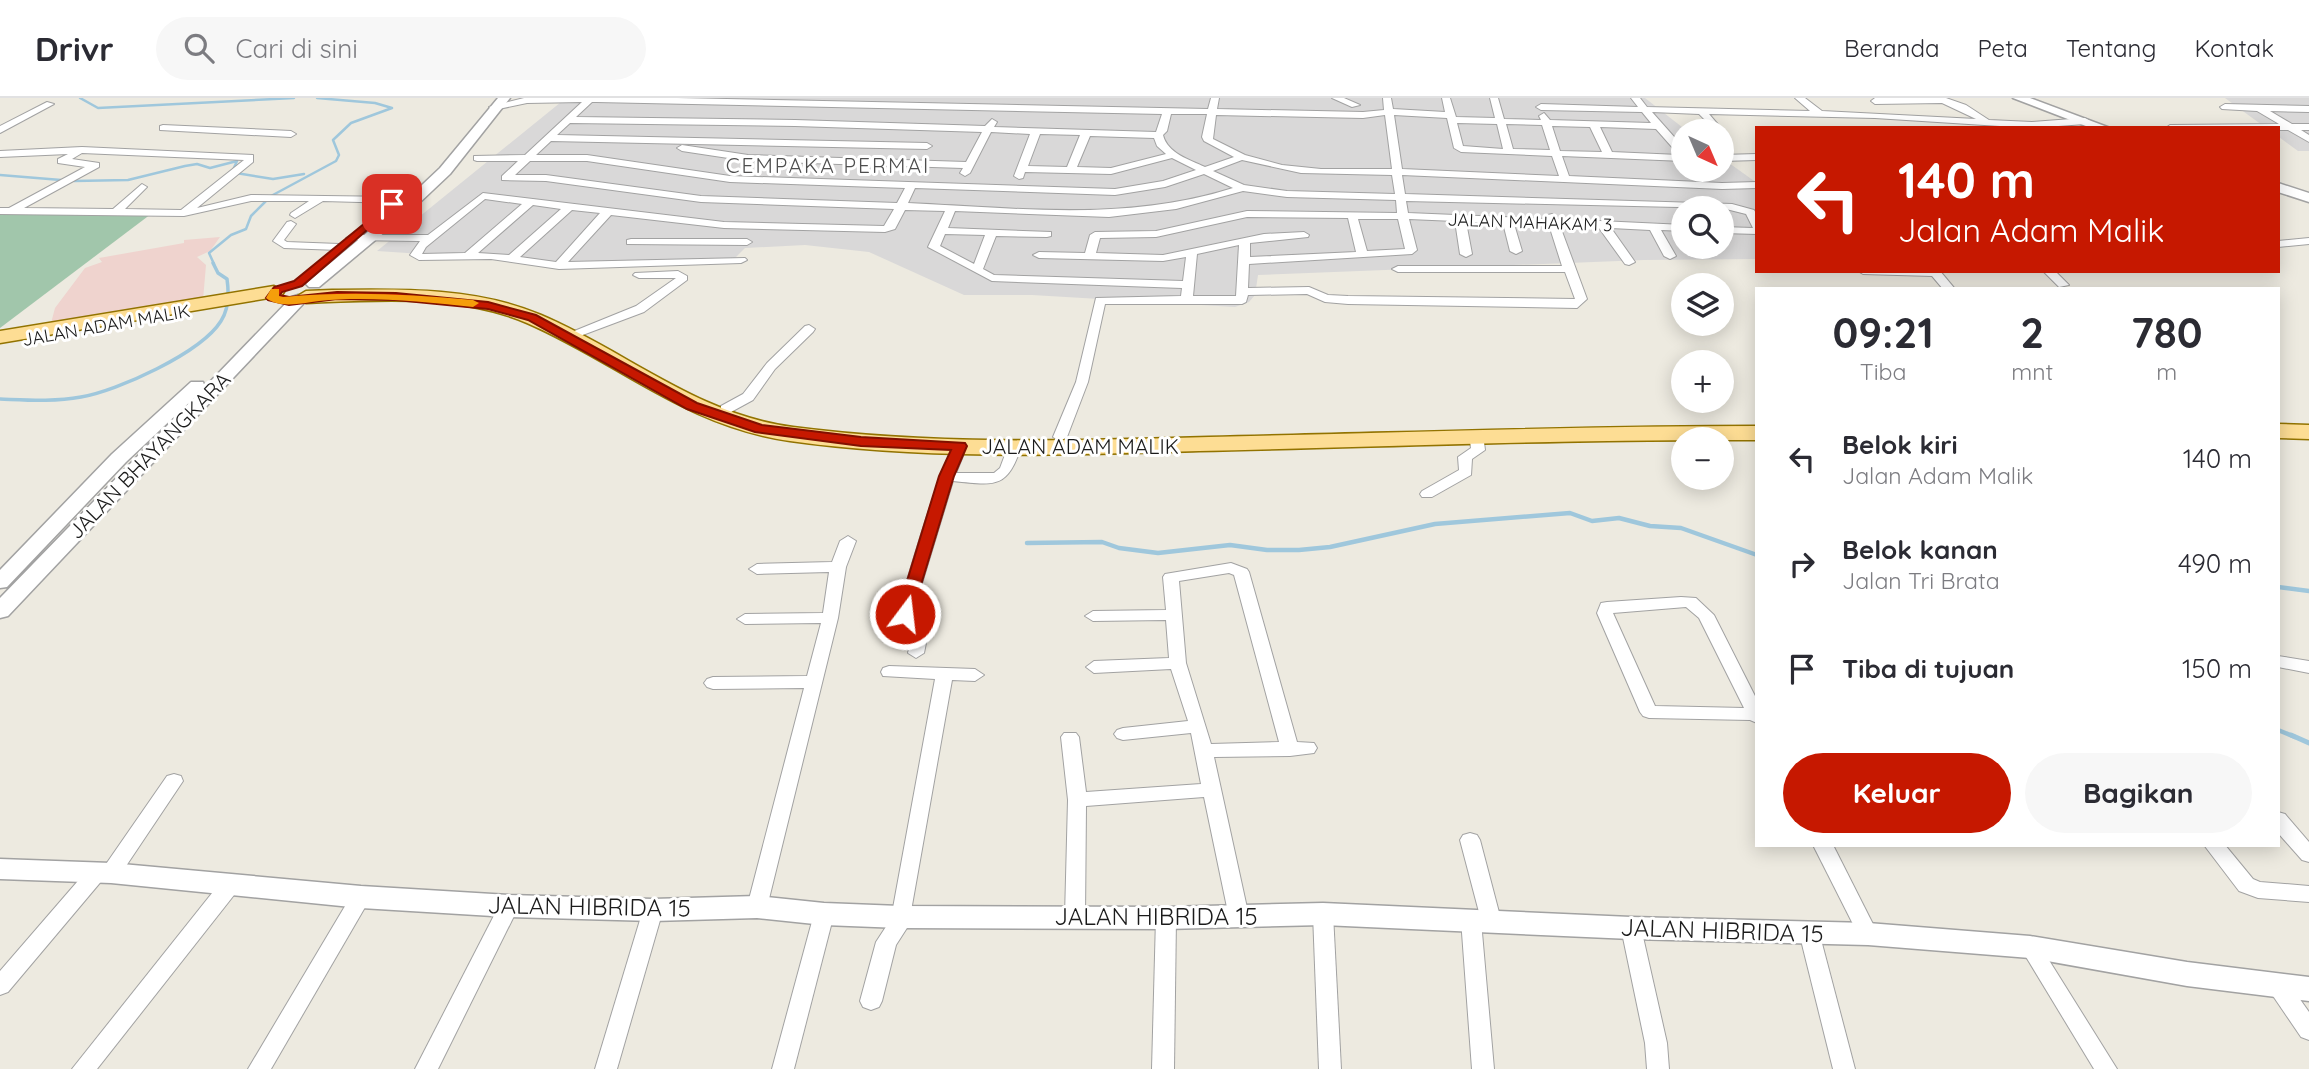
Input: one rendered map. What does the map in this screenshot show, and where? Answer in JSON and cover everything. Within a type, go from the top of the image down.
[{"type":"main road","name":"JALAN ADAM MALIK","points":[[247,298],[295,293],[465,302],[532,318],[575,334],[726,409],[766,421],[808,428],[1014,447],[1049,441]]},
{"type":"main road","points":[[213,304],[247,298]]},
{"type":"main road","name":"JALAN ADAM MALIK","points":[[0,337],[59,330],[213,304]]},
{"type":"main road","name":"JALAN ADAM MALIK","points":[[0,343],[59,330]]},
{"type":"main road","name":"JALAN ADAM MALIK","points":[[575,334],[692,406],[760,429],[861,442],[1755,433]]},
{"type":"main road","name":"JALAN ADAM MALIK","points":[[1271,438],[1445,425],[1755,423]]},
{"type":"main road","points":[[2280,431],[2309,432]]},
{"type":"main road","points":[[2280,443],[2309,443]]},
{"type":"street","points":[[960,186],[968,165],[1005,98]]},
{"type":"street","points":[[1215,98],[1209,141],[1242,157],[1282,170],[1535,175],[1564,180],[1755,185]]},
{"type":"street","points":[[1336,98],[1354,105]]},
{"type":"street","points":[[1243,261],[1411,250],[1399,197],[1387,98]]},
{"type":"street","points":[[1446,98],[1460,149],[1671,156]]},
{"type":"street","points":[[1494,98],[1509,151]]},
{"type":"street","points":[[1635,98],[1671,139]]},
{"type":"street","points":[[1657,98],[1668,109]]},
{"type":"street","points":[[1701,98],[1713,111]]},
{"type":"street","points":[[1748,98],[1764,112]]},
{"type":"street","points":[[1799,98],[1820,114]]},
{"type":"street","points":[[2020,98],[2099,126]]},
{"type":"street","points":[[592,99],[529,159],[427,241],[417,257],[469,255],[559,266],[612,262],[741,260]]},
{"type":"street","points":[[1875,101],[1939,99],[1964,107],[1986,121]]},
{"type":"street","points":[[795,123],[812,100]]},
{"type":"street","points":[[354,242],[423,177],[496,101],[812,100],[1212,113],[1363,115],[1390,112],[1547,124],[1661,126]]},
{"type":"street","points":[[1904,100],[1920,117]]},
{"type":"street","points":[[1564,180],[1558,153],[1538,103],[1920,117],[2032,125],[2085,121]]},
{"type":"street","points":[[0,130],[50,104]]},
{"type":"street","points":[[2225,107],[2309,109]]},
{"type":"street","points":[[2259,108],[2309,139]]},
{"type":"street","points":[[1701,110],[1708,119]]},
{"type":"street","points":[[568,120],[795,123],[1158,135],[1162,131],[1167,112]]},
{"type":"street","points":[[1751,112],[1761,123]]},
{"type":"street","points":[[1835,114],[1845,126]]},
{"type":"street","points":[[1363,115],[1390,124]]},
{"type":"street","points":[[1875,115],[1886,126]]},
{"type":"street","points":[[748,158],[779,123]]},
{"type":"street","points":[[1594,125],[1608,155]]},
{"type":"street","points":[[2280,127],[2309,127]]},
{"type":"street","points":[[163,128],[291,134]]},
{"type":"street","points":[[917,163],[938,128]]},
{"type":"street","points":[[354,242],[410,204],[445,171],[468,130]]},
{"type":"street","points":[[165,151],[208,131]]},
{"type":"street","points":[[1014,188],[1037,131]]},
{"type":"street","points":[[1070,171],[1086,133]]},
{"type":"street","points":[[1158,135],[1160,144],[1173,155],[1242,188],[1287,194],[1741,208],[1750,212],[1755,222]]},
{"type":"street","points":[[550,138],[927,146]]},
{"type":"street","points":[[627,139],[748,158],[968,165]]},
{"type":"street","points":[[6,211],[94,166],[61,162],[82,150]]},
{"type":"street","points":[[0,154],[82,150],[165,151],[244,155],[251,158],[184,213]]},
{"type":"street","points":[[669,170],[699,151]]},
{"type":"street","points":[[1022,169],[1121,169],[1173,155]]},
{"type":"street","points":[[477,158],[587,158],[718,178],[1115,191],[1164,184],[1242,157]]},
{"type":"street","points":[[1734,158],[1755,157]]},
{"type":"street","points":[[797,181],[813,160]]},
{"type":"street","points":[[1242,292],[1308,290],[1325,298],[1348,300],[1577,304],[1581,299],[1548,202],[1535,175]]},
{"type":"street","points":[[506,178],[555,179],[701,199],[1101,214],[1152,212],[1193,204],[1242,188]]},
{"type":"street","points":[[483,196],[609,210],[652,221],[886,229],[891,227],[912,184]]},
{"type":"street","points":[[115,213],[142,187]]},
{"type":"street","points":[[2281,189],[2309,198]]},
{"type":"street","points":[[6,211],[184,213],[251,198],[396,200]]},
{"type":"street","points":[[321,198],[293,220],[278,241],[284,245],[427,241]]},
{"type":"street","points":[[469,255],[531,201]]},
{"type":"street","points":[[510,260],[569,206]]},
{"type":"street","points":[[951,209],[934,247],[992,278],[1189,285]]},
{"type":"street","points":[[559,266],[609,210]]},
{"type":"street","points":[[1031,280],[1053,212]]},
{"type":"street","points":[[1090,257],[1101,214]]},
{"type":"street","name":"JALAN MAHAKAM 3","points":[[1095,235],[1156,234],[1247,214],[1403,216],[1671,228]]},
{"type":"street","points":[[1304,214],[1307,258]]},
{"type":"street","points":[[1352,215],[1362,254]]},
{"type":"street","points":[[1460,219],[1466,254]]},
{"type":"street","points":[[1508,222],[1516,251]]},
{"type":"street","points":[[1603,225],[1629,262]]},
{"type":"street","points":[[1654,227],[1670,256]]},
{"type":"street","points":[[1734,230],[1755,231]]},
{"type":"street","points":[[941,231],[1047,234]]},
{"type":"street","points":[[977,270],[992,232]]},
{"type":"street","points":[[1039,255],[1152,258],[1192,253],[1264,237],[1304,236]]},
{"type":"street","points":[[1734,240],[1755,239]]},
{"type":"street","points":[[2280,244],[2309,241]]},
{"type":"street","name":"JALAN BHAYANGKARA","points":[[0,611],[295,293],[354,242]]},
{"type":"street","points":[[612,262],[631,242],[747,242]]},
{"type":"street","points":[[1049,441],[1082,382],[1100,300],[1240,301],[1244,299],[1242,292],[1245,242]]},
{"type":"street","points":[[1186,301],[1192,253]]},
{"type":"street","points":[[1398,269],[1570,269]]},
{"type":"street","points":[[1936,273],[1947,287]]},
{"type":"street","points":[[2050,273],[2063,285]]},
{"type":"street","points":[[575,334],[640,309],[683,278],[678,274],[639,275]]},
{"type":"street","points":[[726,409],[748,397],[771,366],[809,329]]},
{"type":"street","points":[[0,582],[120,458],[230,361]]},
{"type":"street","points":[[1427,494],[1465,472],[1465,457],[1478,450],[1476,435]]},
{"type":"street","points":[[916,653],[921,628],[905,614],[920,557],[947,476],[963,441]]},
{"type":"street","points":[[947,476],[1000,476],[1004,473],[1014,447]]},
{"type":"street","points":[[757,907],[831,618],[838,567],[848,541]]},
{"type":"street","points":[[757,569],[838,567]]},
{"type":"street","points":[[1202,751],[1299,749],[1241,572],[1231,568],[1171,577],[1178,663],[1198,726],[1202,751],[1210,790],[1239,917]]},
{"type":"street","points":[[1755,713],[1706,615],[1698,607],[1681,602],[1607,607],[1605,613],[1649,712],[1755,715]]},
{"type":"street","points":[[1093,616],[1174,615]]},
{"type":"street","points":[[745,619],[831,618]]},
{"type":"street","points":[[2280,661],[2309,667]]},
{"type":"street","points":[[1094,667],[1178,663]]},
{"type":"street","points":[[889,672],[975,675]]},
{"type":"street","points":[[871,1001],[886,942],[902,917],[944,675]]},
{"type":"street","points":[[713,683],[813,682]]},
{"type":"street","points":[[1123,734],[1198,726]]},
{"type":"street","points":[[1070,737],[1077,800],[1075,916]]},
{"type":"street","points":[[0,986],[104,873],[174,781]]},
{"type":"street","points":[[1077,800],[1210,790]]},
{"type":"street","points":[[2280,821],[2309,855]]},
{"type":"street","points":[[1469,839],[1481,919],[1483,1069]]},
{"type":"street","points":[[1824,847],[1868,934]]},
{"type":"street","points":[[2216,847],[2246,885],[2258,890],[2309,894]]},
{"type":"street","name":"JALAN HIBRIDA 15","points":[[0,869],[104,873],[361,897],[509,906],[653,910],[757,907],[824,914],[902,917],[1166,918],[1323,914],[1481,919],[1631,928],[1868,934],[2030,947],[2187,974],[2309,989]]},
{"type":"street","points":[[83,1069],[231,884]]},
{"type":"street","points":[[259,1069],[361,897]]},
{"type":"street","points":[[426,1069],[509,906]]},
{"type":"street","points":[[606,1069],[653,910]]},
{"type":"street","points":[[783,1069],[824,914]]},
{"type":"street","points":[[1323,914],[1330,1069]]},
{"type":"street","points":[[1163,1069],[1166,918]]},
{"type":"street","points":[[1631,928],[1656,1043],[1658,1069]]},
{"type":"street","points":[[1809,932],[1844,1069]]},
{"type":"street","points":[[2030,947],[2106,1069]]},
{"type":"street","points":[[2277,984],[2309,1030]]},
{"type":"shaded area","points":[[566,98],[1645,98],[1672,119],[1671,182],[1734,182],[1734,167],[1755,182],[1755,259],[1644,260],[1258,275],[1255,295],[1249,302],[1235,307],[1032,295],[964,295],[869,252],[805,245],[745,248],[732,261],[558,263],[377,251]]},
{"type":"shaded area","points":[[2225,98],[2309,98],[2309,151],[2298,151],[2280,138],[2280,126],[2263,126]]},
{"type":"shaded area","points":[[220,237],[210,251],[197,257],[206,265],[203,300],[50,327],[55,308],[85,268],[102,262],[99,258],[184,243],[184,240]]},
{"type":"green space","points":[[0,214],[151,214],[0,328]]},
{"type":"waterway","points":[[80,98],[98,108],[294,98]]},
{"type":"waterway","points":[[214,264],[209,253],[231,235],[246,229],[251,216],[271,196],[336,161],[339,155],[333,140],[351,123],[392,108],[375,103],[317,98]]},
{"type":"waterway","points":[[74,181],[128,180],[185,166],[197,164],[210,168],[237,161],[233,170],[236,173],[273,179],[304,174]]},
{"type":"waterway","points":[[0,175],[61,180]]},
{"type":"waterway","points":[[0,399],[71,399],[97,393],[136,379],[196,346],[211,333],[226,311],[227,279],[218,273],[213,263]]},
{"type":"waterway","points":[[1027,543],[1102,542],[1119,548],[1158,553],[1230,545],[1267,550],[1299,550],[1330,547],[1435,524],[1570,513],[1592,521],[1619,518],[1650,526],[1681,528],[1755,554]]},
{"type":"waterway","points":[[2280,587],[2309,591]]},
{"type":"waterway","points":[[2280,731],[2295,737]]},
{"type":"waterway","points":[[2291,735],[2309,743]]},
{"type":"slow traffic","points":[[275,291],[272,298],[282,301],[337,296],[473,303]]},
{"type":"district","name":"CEMPAKA PERMAI","points":[[828,165]]},
{"type":"route","points":[[392,204],[298,283],[278,289],[272,298],[289,301],[306,297],[396,297],[488,306],[532,318],[692,406],[760,429],[861,442],[960,446],[920,557],[905,614]]}]
